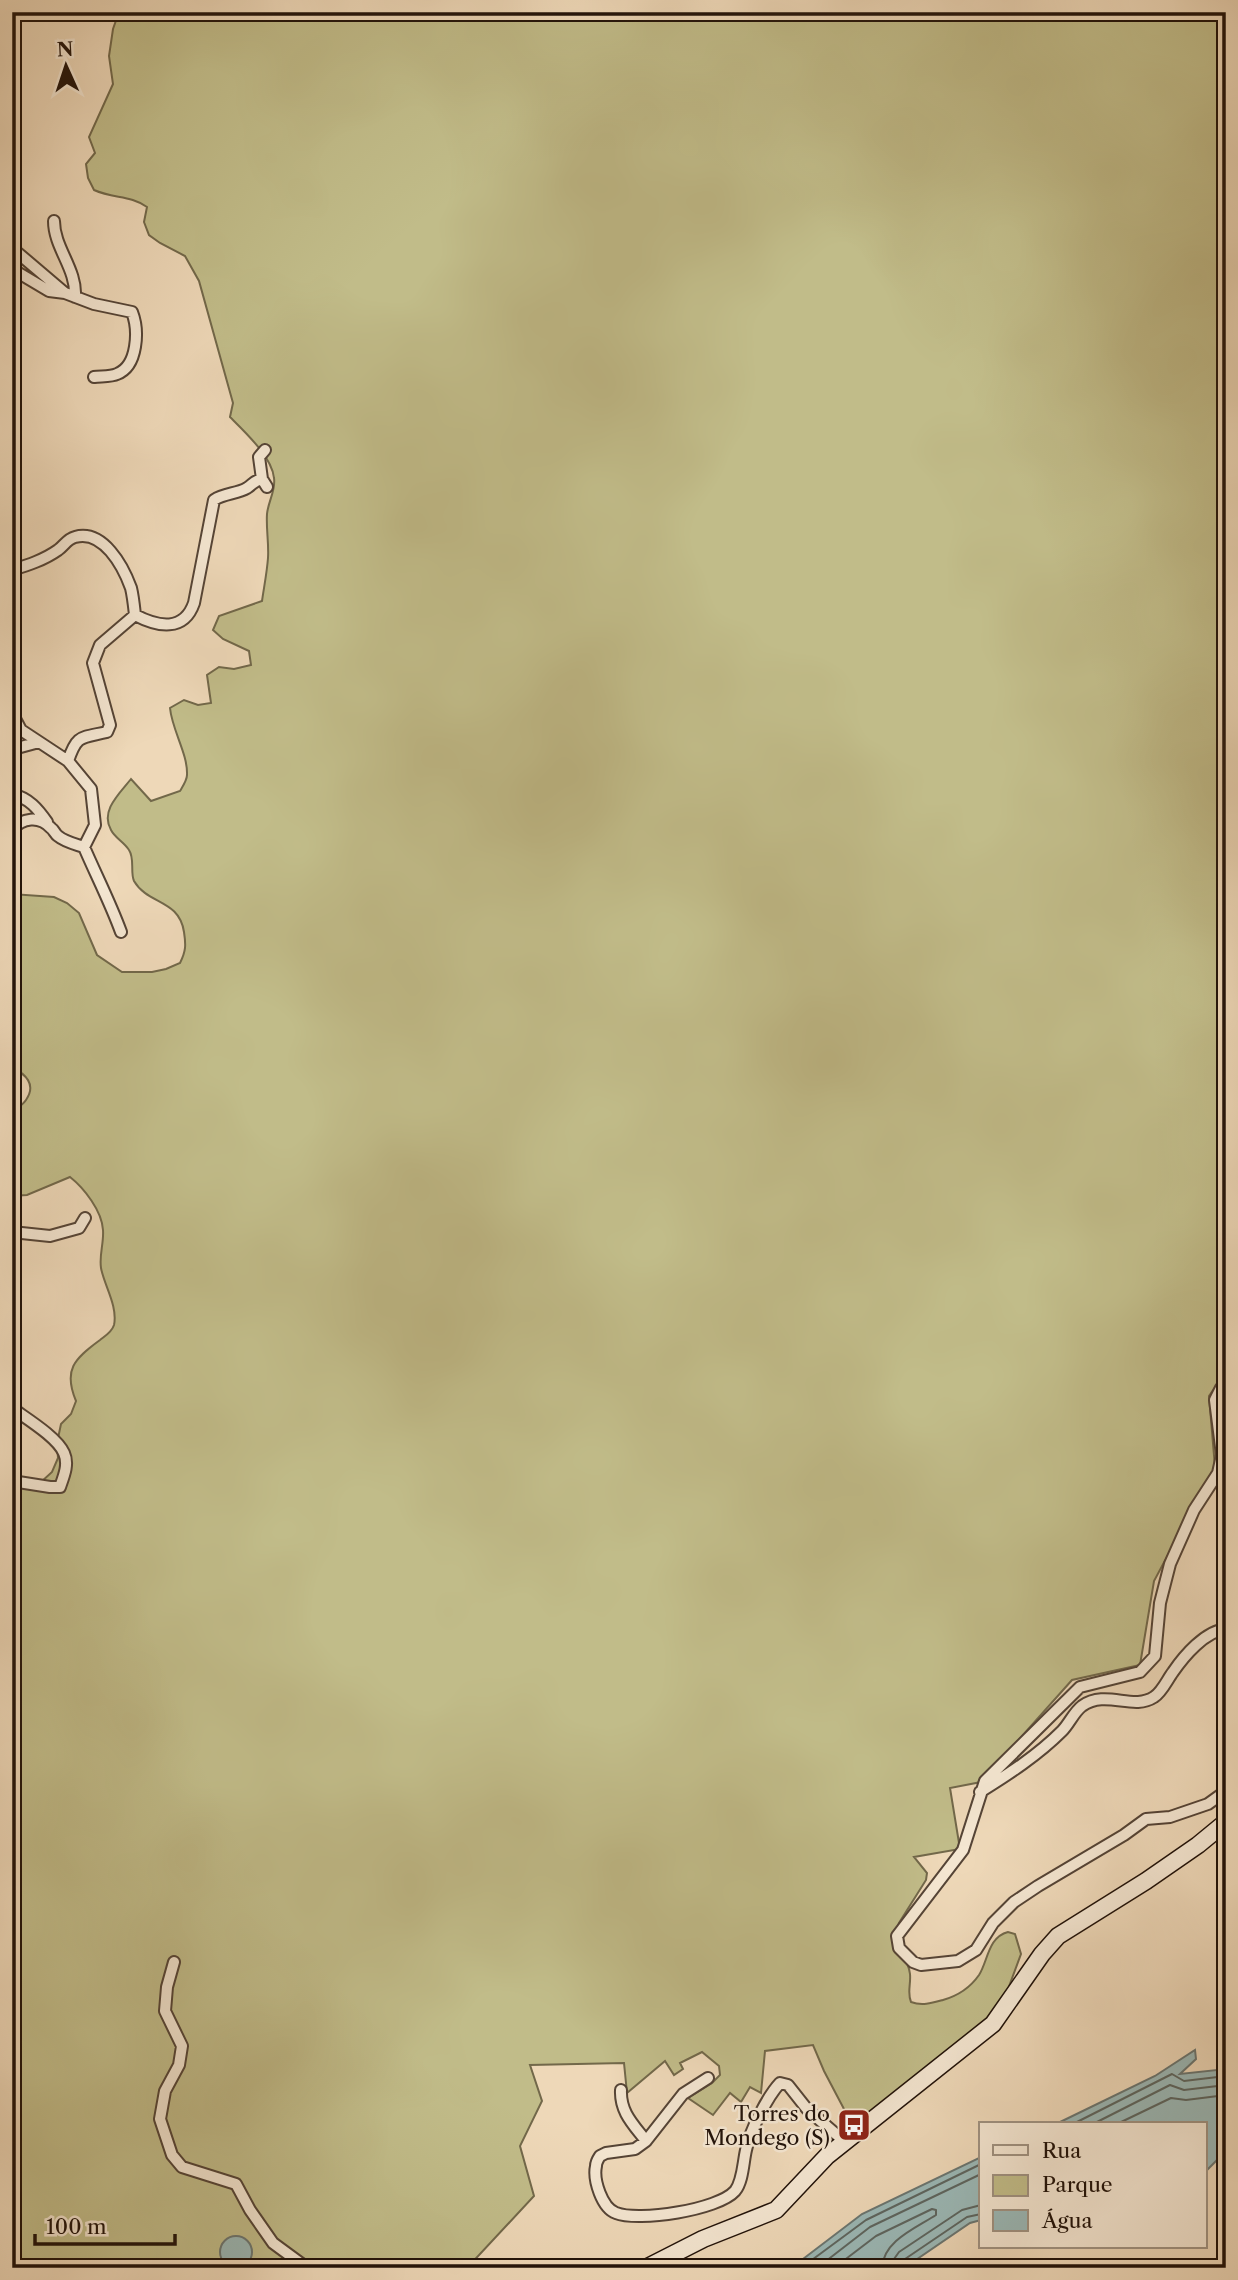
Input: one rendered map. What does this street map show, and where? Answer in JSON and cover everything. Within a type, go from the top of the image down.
[{"type":"main road","points":[[646,2268],[703,2239],[776,2210],[827,2156],[993,2024],[1042,1954],[1058,1936],[1146,1881],[1226,1822]]},
{"type":"street","points":[[54,221],[54,235],[66,257],[76,288],[70,295]]},
{"type":"street","points":[[12,248],[70,295]]},
{"type":"street","points":[[12,269],[48,291],[132,312],[136,337],[129,365],[116,374],[93,377]]},
{"type":"street","points":[[135,615],[148,622],[178,623],[190,614],[214,500],[221,495],[246,489],[257,479],[264,483],[259,457],[265,450]]},
{"type":"street","points":[[12,570],[59,550],[71,538],[95,538],[117,559],[131,589],[135,615]]},
{"type":"street","points":[[68,761],[74,744],[79,739],[107,732],[110,725],[93,663],[100,645],[135,615]]},
{"type":"street","points":[[12,713],[21,730],[68,761],[91,789],[95,825],[83,847]]},
{"type":"street","points":[[12,747],[39,742]]},
{"type":"street","points":[[12,794],[35,807],[57,836],[83,847],[110,902],[121,932]]},
{"type":"street","points":[[12,830],[18,823],[28,819],[37,819],[49,825]]},
{"type":"street","points":[[12,1232],[50,1236],[79,1228],[85,1218]]},
{"type":"street","points":[[1226,1386],[1221,1388],[1215,1400],[1222,1455],[1218,1473],[1194,1510],[1170,1564],[1160,1603],[1155,1656],[1140,1672],[1080,1687],[985,1781],[963,1850],[897,1936],[899,1948],[913,1962],[921,1965],[958,1961],[976,1950],[993,1923],[1014,1902],[1038,1886],[1146,1819],[1170,1817],[1208,1804],[1226,1791]]},
{"type":"street","points":[[12,1408],[57,1443],[65,1455],[66,1469],[60,1487],[12,1480]]},
{"type":"street","points":[[980,1792],[1012,1772],[1051,1741],[1081,1707],[1101,1698],[1137,1702],[1153,1698],[1198,1643],[1226,1629]]},
{"type":"street","points":[[174,1962],[167,1987],[165,2011],[182,2046],[179,2065],[165,2091],[160,2119],[172,2155],[182,2167],[236,2184],[273,2243],[307,2268]]},
{"type":"street","points":[[708,2078],[683,2094],[646,2141],[635,2149],[600,2156],[595,2166],[596,2177],[601,2196],[613,2212],[638,2216],[694,2210],[712,2205],[734,2191],[742,2174],[750,2138],[780,2083],[788,2085],[807,2109],[845,2141]]},
{"type":"street","points":[[621,2090],[624,2113],[646,2141]]},
{"type":"green space","points":[[119,12],[1226,12],[1226,1372],[1209,1396],[1215,1467],[1154,1581],[1140,1665],[1072,1680],[981,1782],[950,1788],[960,1849],[914,1857],[927,1873],[926,1880],[899,1923],[894,1937],[909,1969],[911,2002],[931,2003],[963,1991],[979,1975],[992,1944],[1008,1932],[1015,1934],[1021,1954],[1001,2008],[855,2130],[813,2045],[765,2051],[761,2093],[750,2087],[741,2102],[730,2093],[713,2115],[688,2098],[720,2075],[719,2066],[702,2052],[680,2063],[683,2069],[674,2075],[665,2061],[627,2093],[624,2063],[530,2065],[542,2101],[520,2146],[534,2196],[467,2268],[12,2268],[12,1792],[16,1776],[12,1761],[12,1485],[40,1483],[52,1472],[58,1458],[57,1443],[61,1424],[71,1414],[76,1401],[71,1381],[73,1366],[83,1353],[110,1332],[115,1318],[101,1268],[102,1223],[96,1208],[81,1187],[70,1177],[27,1195],[12,1196],[12,1113],[25,1102],[30,1084],[25,1076],[12,1067],[12,894],[54,897],[67,903],[79,913],[97,955],[122,972],[152,972],[180,963],[185,944],[181,921],[176,913],[140,889],[134,881],[131,854],[108,823],[109,809],[131,779],[151,801],[180,791],[186,779],[187,767],[170,708],[184,700],[198,705],[211,703],[207,675],[219,667],[234,669],[251,665],[249,651],[223,639],[213,630],[219,616],[262,601],[268,558],[267,514],[274,482],[272,470],[263,453],[230,417],[233,403],[199,281],[185,256],[149,235],[144,222],[147,207],[94,190],[88,178],[86,164],[95,153],[89,137],[113,84],[109,56]]},
{"type":"water","points":[[1195,2050],[1196,2059],[1180,2074],[1226,2069],[1226,2151],[1206,2171],[1206,2122],[1060,2122],[1155,2076]]},
{"type":"water","points":[[979,2158],[979,2221],[970,2223],[904,2268],[787,2268],[862,2214]]},
{"type":"water","points":[[236,2236],[248,2240],[252,2252],[248,2264],[236,2268],[224,2264],[220,2252],[224,2240]]},
{"type":"place","name":"Torres do Mondego (S)","points":[[854,2125]]}]
